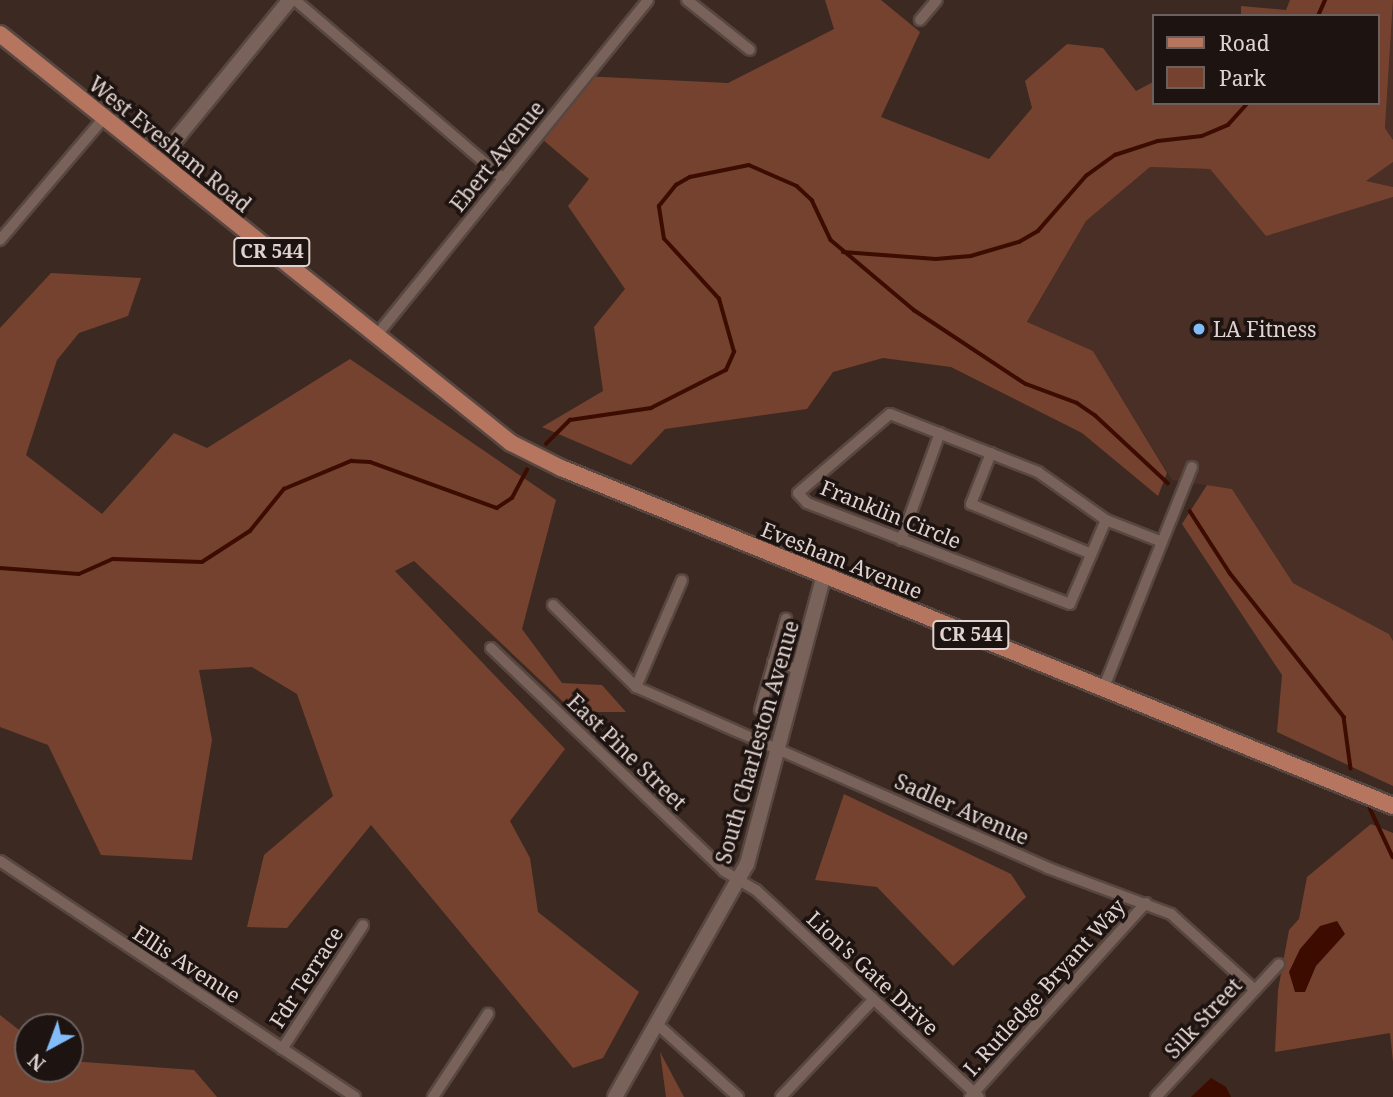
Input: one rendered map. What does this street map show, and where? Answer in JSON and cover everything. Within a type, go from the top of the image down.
[{"type":"main road","name":"West Evesham Road","points":[[0,34],[510,443],[549,462]]},
{"type":"main road","name":"Evesham Avenue","points":[[549,462],[1393,806]]},
{"type":"street","points":[[158,161],[293,0],[504,179]]},
{"type":"street","name":"Ebert Avenue","points":[[376,336],[648,0]]},
{"type":"street","points":[[687,0],[750,50]]},
{"type":"street","points":[[920,20],[937,0]]},
{"type":"street","points":[[0,240],[104,118]]},
{"type":"street","name":"Franklin Circle","points":[[1106,520],[1070,604],[807,503],[798,494],[890,414],[1038,472],[1106,520],[1162,542]]},
{"type":"street","points":[[901,540],[940,433]]},
{"type":"street","points":[[991,453],[971,504],[1091,554]]},
{"type":"street","points":[[1104,687],[1192,467]]},
{"type":"street","name":"South Charleston Avenue","points":[[615,1097],[740,880],[824,575]]},
{"type":"street","points":[[553,605],[635,687],[682,580]]},
{"type":"street","points":[[760,710],[786,619]]},
{"type":"street","name":"East Pine Street","points":[[491,648],[723,871],[740,880]]},
{"type":"street","points":[[774,663],[799,669]]},
{"type":"street","name":"Sadler Avenue","points":[[635,687],[1048,868],[1171,914],[1255,990]]},
{"type":"street","name":"Ellis Avenue","points":[[0,861],[355,1097]]},
{"type":"street","name":"Lion's Gate Drive","points":[[740,880],[756,890],[974,1096]]},
{"type":"street","name":"I. Rutledge Bryant Way","points":[[974,1096],[1146,903]]},
{"type":"street","name":"Fdr Terrace","points":[[282,1049],[363,925]]},
{"type":"street","name":"Silk Street","points":[[1156,1097],[1279,964]]},
{"type":"street","points":[[781,1097],[873,1000]]},
{"type":"street","points":[[433,1097],[488,1014]]},
{"type":"street","points":[[657,1024],[738,1097]]},
{"type":"shaded area","points":[[1393,0],[1393,140],[1385,128]]},
{"type":"shaded area","points":[[1393,162],[1393,187],[1365,181]]},
{"type":"shaded area","points":[[1150,167],[1210,169],[1266,235],[1393,197],[1393,641],[1389,634],[1293,583],[1232,489],[1172,480],[1093,351],[1027,323],[1086,221]]},
{"type":"shaded area","points":[[1337,921],[1345,934],[1316,966],[1305,992],[1295,992],[1289,972],[1300,949],[1320,926]]},
{"type":"shaded area","points":[[1211,1078],[1226,1087],[1231,1097],[1191,1097]]},
{"type":"green space","points":[[825,0],[881,0],[920,32],[881,117],[989,159],[1032,108],[1025,81],[1067,44],[1103,48],[1136,91],[1152,83],[1152,105],[1379,105],[1379,14],[1241,14],[1241,6],[1286,10],[1290,0],[1393,0],[1385,128],[1393,140],[1393,162],[1366,181],[1393,187],[1393,197],[1266,236],[1210,169],[1150,167],[1086,221],[1027,322],[1093,351],[1167,473],[1158,496],[1082,433],[951,367],[883,358],[833,372],[807,409],[665,429],[631,465],[542,427],[603,391],[594,327],[625,289],[568,206],[589,179],[535,133],[582,76],[728,83],[834,29]]},
{"type":"green space","points":[[51,273],[141,278],[128,316],[79,333],[57,360],[26,455],[102,514],[174,433],[207,448],[350,359],[556,500],[522,629],[562,683],[602,685],[626,712],[574,712],[414,561],[395,571],[565,749],[510,821],[530,858],[538,912],[639,992],[603,1058],[573,1068],[371,825],[287,928],[247,927],[264,855],[333,796],[297,694],[252,667],[199,670],[212,740],[192,860],[101,855],[48,745],[0,727],[0,328]]},
{"type":"green space","points":[[1207,485],[1232,489],[1293,583],[1389,634],[1393,641],[1393,786],[1277,732],[1282,675],[1182,524]]},
{"type":"green space","points":[[844,794],[1011,874],[1026,897],[953,966],[877,887],[815,880]]},
{"type":"green space","points":[[1371,824],[1393,833],[1393,1062],[1390,1033],[1275,1052],[1278,990],[1289,930],[1299,919],[1307,877]]},
{"type":"green space","points":[[0,1015],[14,1026],[14,1083],[84,1083],[84,1062],[194,1070],[217,1097],[0,1097]]},
{"type":"green space","points":[[660,1052],[684,1097],[666,1097]]},
{"type":"waterway","points":[[1319,14],[1325,0]]},
{"type":"waterway","points":[[843,252],[936,259],[971,256],[1019,242],[1038,231],[1086,176],[1115,155],[1158,141],[1202,136],[1228,125],[1246,105]]},
{"type":"waterway","points":[[546,444],[570,420],[651,408],[726,370],[734,352],[719,299],[664,239],[659,206],[676,185],[690,177],[749,165],[797,186],[812,200],[831,240],[914,310],[1026,384],[1077,403],[1095,415],[1168,483]]},
{"type":"waterway","points":[[0,568],[79,574],[113,559],[202,562],[250,531],[284,489],[351,461],[370,462],[497,508],[512,498],[527,470]]},
{"type":"waterway","points":[[1190,511],[1230,573],[1344,717],[1351,769]]},
{"type":"waterway","points":[[1370,808],[1393,857]]},
{"type":"place","name":"LA Fitness","points":[[1199,329]]}]
